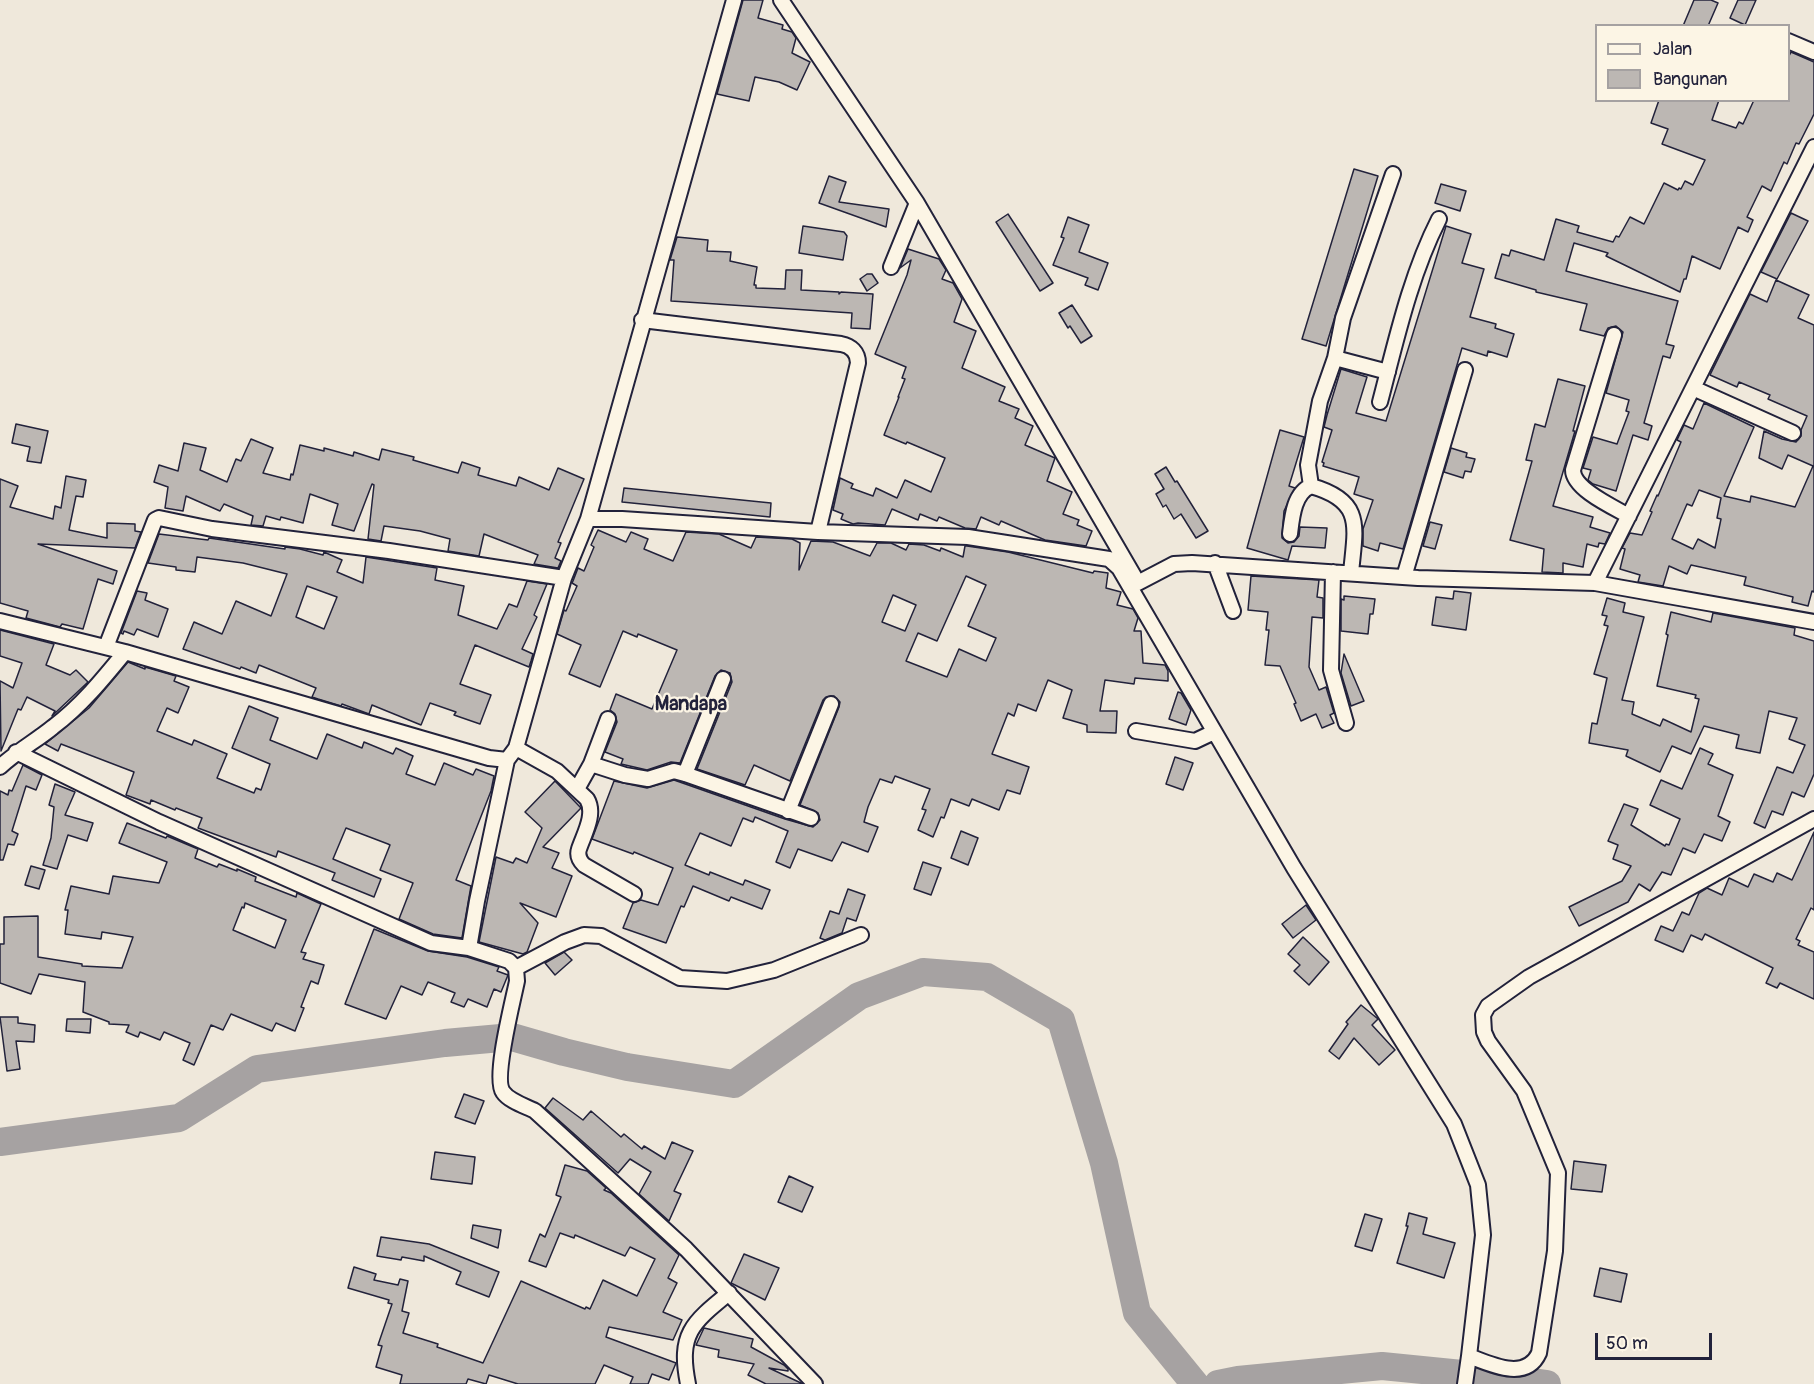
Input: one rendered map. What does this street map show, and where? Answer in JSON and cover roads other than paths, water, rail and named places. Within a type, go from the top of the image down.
[{"type":"street","points":[[469,948],[507,760],[516,748],[564,578],[588,519],[642,320],[734,0]]},
{"type":"street","points":[[781,0],[917,203],[1137,583],[1214,732],[1294,868],[1454,1124],[1478,1185],[1483,1234],[1465,1384]]},
{"type":"street","points":[[1790,42],[1814,52]]},
{"type":"street","points":[[1595,583],[1814,147]]},
{"type":"street","points":[[1311,486],[1308,470],[1311,441],[1320,401],[1335,357],[1343,318],[1393,174]]},
{"type":"street","points":[[891,267],[917,203]]},
{"type":"street","points":[[1380,402],[1405,308],[1439,219]]},
{"type":"street","points":[[642,320],[841,344],[854,351],[858,356],[858,363],[818,532]]},
{"type":"street","points":[[1614,335],[1573,470],[1573,477],[1581,487],[1629,516]]},
{"type":"street","points":[[1335,357],[1388,372]]},
{"type":"street","points":[[1404,577],[1465,370]]},
{"type":"street","points":[[1693,388],[1793,433]]},
{"type":"street","points":[[1290,534],[1293,510],[1304,490],[1311,486]]},
{"type":"street","points":[[1311,486],[1330,494],[1345,503],[1351,510],[1356,525],[1351,573]]},
{"type":"street","points":[[106,647],[155,520],[159,518],[212,529],[389,551],[564,578]]},
{"type":"street","points":[[588,519],[622,519],[818,532],[968,537],[1109,559],[1137,583]]},
{"type":"street","points":[[1137,583],[1174,564],[1215,563],[1404,577],[1595,583],[1814,622]]},
{"type":"street","points":[[1215,563],[1233,611]]},
{"type":"street","points":[[1333,572],[1331,670],[1346,723]]},
{"type":"street","points":[[0,621],[125,652],[489,758],[507,760]]},
{"type":"street","points":[[0,766],[16,752],[53,728],[93,692],[125,652]]},
{"type":"street","points":[[685,774],[723,678]]},
{"type":"street","points":[[788,811],[831,704]]},
{"type":"street","points":[[577,789],[591,764],[608,719]]},
{"type":"street","points":[[1137,731],[1195,741],[1214,732]]},
{"type":"street","points":[[516,748],[557,771],[587,799],[591,814],[578,854],[580,859],[584,865],[634,894]]},
{"type":"street","points":[[16,752],[159,822],[431,943],[469,948],[509,961],[516,968],[517,981],[500,1065],[499,1082],[505,1095],[535,1111],[686,1249],[815,1384]]},
{"type":"street","points":[[591,764],[625,775],[648,778],[674,771],[811,819]]},
{"type":"street","points":[[1468,1360],[1515,1369],[1523,1368],[1536,1359],[1544,1325],[1555,1251],[1558,1173],[1524,1091],[1488,1041],[1483,1023],[1483,1015],[1488,1006],[1529,977],[1814,819]]},
{"type":"street","points":[[516,968],[565,942],[584,935],[601,936],[680,978],[727,981],[774,970],[861,935]]},
{"type":"street","points":[[688,1384],[684,1363],[686,1343],[693,1325],[729,1293]]},
{"type":"waterway","points":[[0,1142],[179,1118],[257,1069],[445,1043],[512,1037],[627,1067],[734,1084],[859,996],[923,972],[987,977],[1061,1020],[1104,1163],[1137,1313],[1195,1384]]},
{"type":"waterway","points":[[1218,1384],[1382,1366],[1547,1384]]},
{"type":"district","name":"Mandapa","points":[[691,705]]}]
